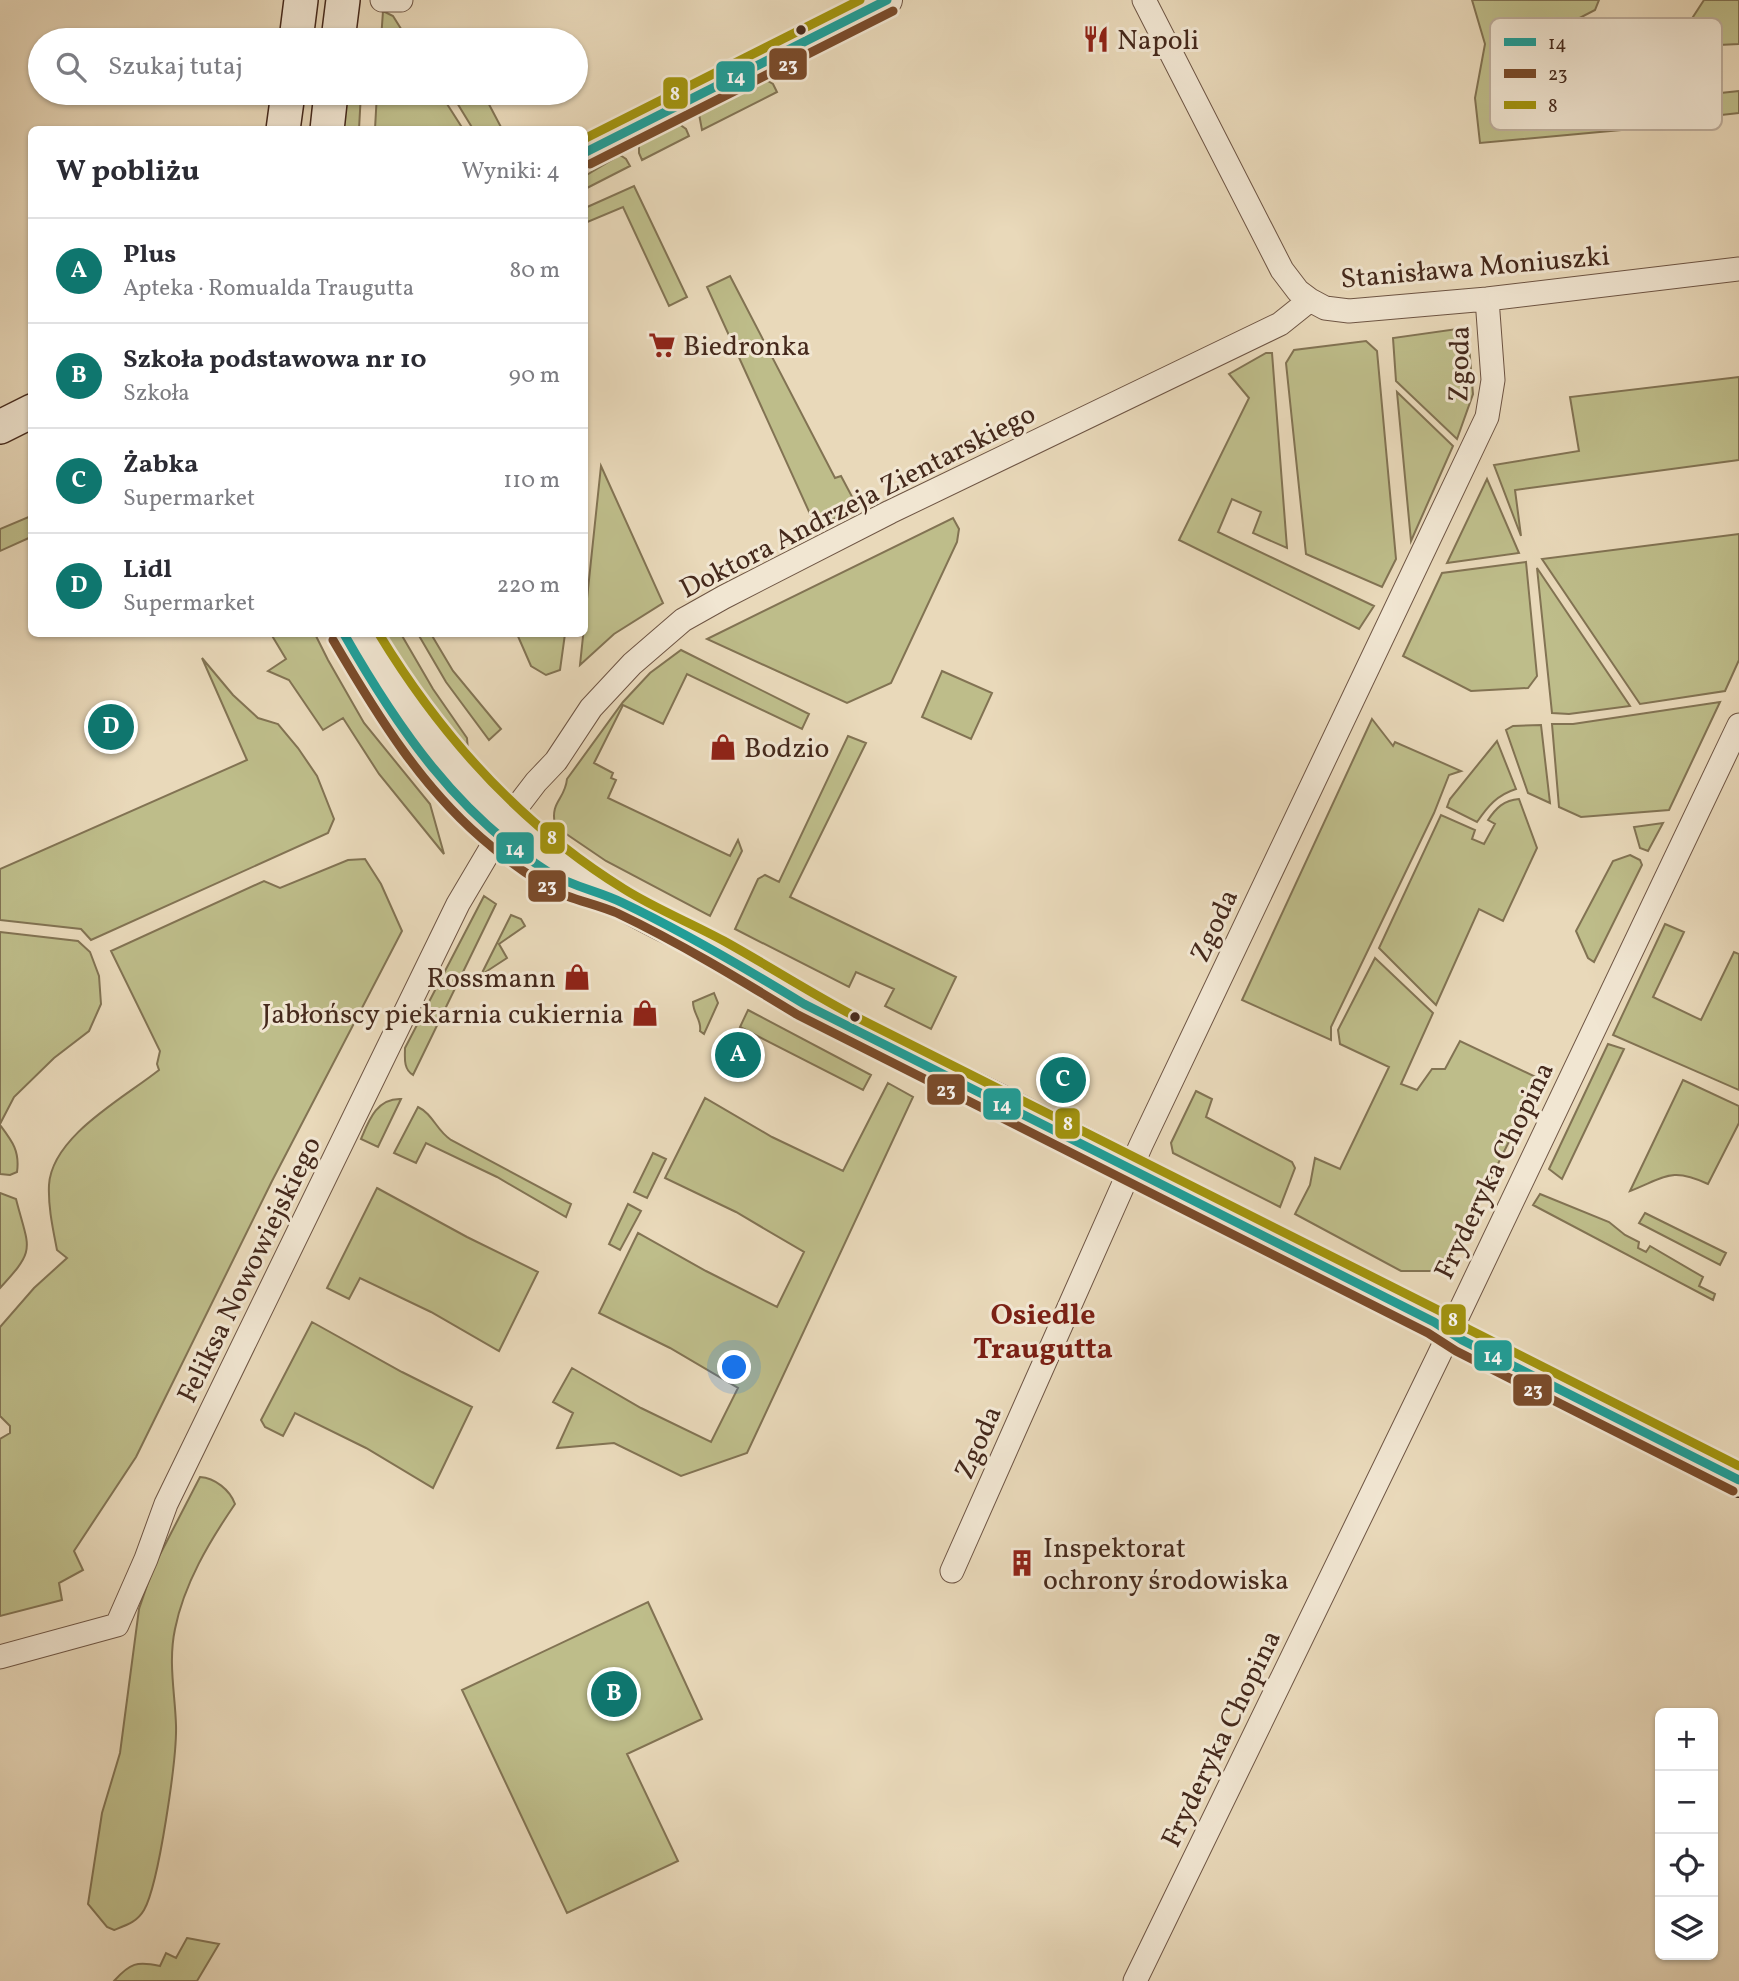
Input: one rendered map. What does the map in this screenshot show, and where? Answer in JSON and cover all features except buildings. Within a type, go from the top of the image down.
[{"type":"main road","points":[[298,28],[301,0]]},
{"type":"main road","points":[[340,28],[343,0]]},
{"type":"main road","points":[[284,126],[286,105]]},
{"type":"main road","points":[[327,126],[330,105]]},
{"type":"main road","points":[[0,427],[28,413]]},
{"type":"main road","points":[[346,637],[382,700],[411,743],[465,805],[505,827]]},
{"type":"main road","points":[[367,637],[423,724],[465,772],[526,858],[571,884],[620,901],[713,949],[804,1004],[1434,1322],[1739,1480]]},
{"type":"street","points":[[382,0],[401,0]]},
{"type":"street","points":[[588,151],[887,0]]},
{"type":"street","name":"Stanisława Moniuszki","points":[[1144,0],[1282,270],[1298,291],[1325,308],[1349,311],[1488,299],[1739,269]]},
{"type":"street","name":"Zgoda","points":[[953,1571],[1131,1168],[1487,417],[1493,380],[1488,299]]},
{"type":"street","name":"Doktora Andrzeja Zientarskiego","points":[[505,827],[537,782],[556,761],[591,708],[632,664],[683,621],[724,597],[890,512],[1280,324],[1310,300]]},
{"type":"street","name":"Fryderyka Chopina","points":[[1135,1981],[1739,725]]},
{"type":"street","name":"Feliksa Nowowiejskiego","points":[[0,1657],[117,1625],[146,1559],[166,1504],[458,904],[505,827]]},
{"type":"shaded area","points":[[1472,0],[1599,0],[1595,10],[1580,18],[1490,18],[1490,130],[1621,130],[1480,143],[1475,98],[1485,44]]},
{"type":"shaded area","points":[[1704,0],[1739,0],[1739,44],[1722,45],[1722,18],[1692,18]]},
{"type":"shaded area","points":[[383,11],[393,16],[400,28],[382,28]]},
{"type":"shaded area","points":[[766,80],[773,84],[777,92],[702,130],[699,114]]},
{"type":"shaded area","points":[[1739,91],[1739,113],[1722,115],[1722,93]]},
{"type":"shaded area","points":[[343,105],[360,105],[359,126],[341,126]]},
{"type":"shaded area","points":[[376,105],[448,105],[461,126],[375,126]]},
{"type":"shaded area","points":[[458,105],[489,105],[500,126],[471,126]]},
{"type":"shaded area","points":[[679,124],[686,129],[689,136],[642,160],[639,145]]},
{"type":"shaded area","points":[[620,155],[630,166],[588,187],[588,174]]},
{"type":"shaded area","points":[[634,186],[687,297],[669,306],[623,207],[588,222],[588,207]]},
{"type":"shaded area","points":[[730,276],[835,478],[841,476],[857,506],[852,511],[822,524],[811,516],[707,287]]},
{"type":"shaded area","points":[[1457,329],[1469,345],[1473,394],[1457,439],[1396,381],[1393,338]]},
{"type":"shaded area","points":[[1366,341],[1377,351],[1396,559],[1382,587],[1306,554],[1286,363],[1294,350]]},
{"type":"shaded area","points":[[1266,353],[1272,353],[1287,548],[1253,533],[1261,512],[1232,499],[1218,532],[1374,606],[1359,629],[1179,540],[1249,398],[1229,374]]},
{"type":"shaded area","points":[[1739,377],[1739,460],[1515,490],[1521,536],[1494,465],[1579,451],[1570,397]]},
{"type":"shaded area","points":[[1397,392],[1453,446],[1411,541]]},
{"type":"shaded area","points":[[601,466],[663,603],[614,634],[580,665],[583,637],[588,637],[588,589]]},
{"type":"shaded area","points":[[1487,479],[1519,553],[1447,563]]},
{"type":"shaded area","points":[[28,517],[28,538],[0,551],[0,529]]},
{"type":"shaded area","points":[[953,518],[959,529],[957,542],[891,683],[847,703],[707,639]]},
{"type":"shaded area","points":[[1739,534],[1739,660],[1725,691],[1640,704],[1542,559]]},
{"type":"shaded area","points":[[1526,562],[1537,676],[1528,688],[1471,691],[1403,656],[1442,573]]},
{"type":"shaded area","points":[[1537,568],[1630,706],[1569,714],[1552,713]]},
{"type":"shaded area","points":[[273,637],[316,637],[364,723],[430,804],[444,854],[379,774],[343,718],[323,730],[289,680],[268,671],[286,659]]},
{"type":"shaded area","points":[[382,637],[403,637],[433,689],[467,738],[468,751],[463,758]]},
{"type":"shaded area","points":[[420,637],[433,637],[453,671],[501,729],[489,740],[446,682]]},
{"type":"shaded area","points":[[518,637],[565,637],[560,670],[546,675],[531,666]]},
{"type":"shaded area","points":[[681,650],[809,714],[802,729],[687,674],[663,724],[623,705],[594,763],[613,773],[611,778],[616,780],[608,798],[730,856],[738,840],[742,851],[710,916],[606,861],[559,829],[555,825],[554,817],[567,779],[623,702],[650,673]]},
{"type":"shaded area","points":[[202,658],[233,695],[258,718],[278,724],[298,748],[317,776],[334,819],[328,833],[91,940],[81,929],[0,920],[0,869],[247,760]]},
{"type":"shaded area","points":[[942,671],[992,693],[971,739],[922,717]]},
{"type":"shaded area","points":[[1720,702],[1669,810],[1581,817],[1559,807],[1552,724],[1573,724]]},
{"type":"shaded area","points":[[1372,719],[1393,746],[1395,742],[1461,771],[1449,775],[1434,813],[1331,1027],[1331,1040],[1242,1000]]},
{"type":"shaded area","points":[[1541,725],[1550,803],[1528,793],[1506,730],[1513,726]]},
{"type":"shaded area","points":[[848,736],[866,743],[790,897],[956,977],[931,1029],[885,1006],[894,989],[856,972],[849,987],[735,929],[758,879],[765,875],[779,882]]},
{"type":"shaded area","points":[[1497,741],[1516,789],[1503,794],[1477,822],[1447,807],[1450,799]]},
{"type":"shaded area","points":[[1519,799],[1537,848],[1503,921],[1479,909],[1436,1005],[1379,948],[1441,815],[1475,830],[1472,839],[1484,844],[1495,824],[1488,820],[1497,808]]},
{"type":"shaded area","points":[[1663,823],[1648,851],[1640,848],[1634,827]]},
{"type":"shaded area","points":[[1630,855],[1640,860],[1642,865],[1594,962],[1588,958],[1576,931],[1613,861]]},
{"type":"shaded area","points":[[365,859],[381,884],[402,931],[272,1181],[136,1457],[74,1551],[83,1570],[59,1583],[62,1600],[0,1616],[0,1439],[10,1433],[10,1426],[0,1416],[0,1327],[34,1288],[67,1258],[57,1250],[49,1193],[53,1167],[63,1150],[92,1120],[159,1070],[157,1064],[160,1051],[111,951],[264,881],[280,888],[348,860]]},
{"type":"shaded area","points":[[484,896],[496,904],[413,1075],[406,1066],[405,1048]]},
{"type":"shaded area","points":[[511,915],[521,919],[525,926],[499,944],[507,958],[481,975]]},
{"type":"shaded area","points":[[1665,924],[1684,932],[1653,997],[1701,1020],[1734,952],[1739,954],[1739,1090],[1613,1035]]},
{"type":"shaded area","points":[[0,932],[78,941],[90,952],[99,976],[101,1004],[89,1031],[54,1058],[14,1097],[0,1124]]},
{"type":"shaded area","points":[[1375,958],[1433,1013],[1401,1084],[1417,1090],[1432,1069],[1445,1069],[1460,1041],[1540,1079],[1445,1271],[1401,1271],[1295,1214],[1310,1185],[1315,1158],[1340,1169],[1389,1067],[1340,1044],[1338,1030]]},
{"type":"shaded area","points":[[714,993],[718,1003],[704,1034],[700,1031],[693,1002]]},
{"type":"shaded area","points":[[748,1010],[871,1075],[863,1090],[740,1027]]},
{"type":"shaded area","points":[[1608,1044],[1624,1049],[1562,1179],[1549,1169]]},
{"type":"shaded area","points":[[1683,1080],[1739,1106],[1739,1123],[1708,1184],[1677,1175],[1661,1178],[1630,1191]]},
{"type":"shaded area","points":[[888,1083],[913,1097],[747,1453],[681,1476],[614,1443],[557,1448],[573,1413],[553,1402],[572,1368],[641,1408],[711,1442],[738,1388],[670,1348],[599,1313],[638,1233],[777,1307],[804,1252],[736,1212],[665,1178],[705,1098],[772,1137],[843,1171]]},
{"type":"shaded area","points":[[1196,1091],[1212,1099],[1206,1117],[1292,1162],[1295,1168],[1280,1207],[1173,1153],[1171,1143]]},
{"type":"shaded area","points":[[401,1099],[378,1147],[361,1139],[380,1106]]},
{"type":"shaded area","points":[[418,1107],[451,1140],[571,1204],[566,1217],[497,1177],[426,1143],[416,1163],[394,1153]]},
{"type":"shaded area","points":[[0,1125],[16,1152],[17,1172],[10,1175],[0,1174]]},
{"type":"shaded area","points":[[653,1153],[666,1159],[647,1198],[634,1192]]},
{"type":"shaded area","points":[[377,1188],[538,1272],[499,1351],[431,1312],[360,1278],[349,1299],[327,1288]]},
{"type":"shaded area","points":[[0,1193],[16,1199],[27,1248],[20,1264],[0,1288]]},
{"type":"shaded area","points":[[1540,1194],[1609,1222],[1639,1242],[1638,1248],[1646,1252],[1650,1246],[1703,1277],[1699,1286],[1715,1294],[1713,1300],[1533,1205]]},
{"type":"shaded area","points":[[628,1204],[641,1211],[620,1250],[609,1244]]},
{"type":"shaded area","points":[[1645,1213],[1726,1253],[1720,1265],[1639,1223]]},
{"type":"shaded area","points":[[312,1322],[472,1407],[433,1488],[366,1448],[295,1413],[283,1436],[265,1427],[261,1420]]},
{"type":"shaded area","points":[[200,1477],[221,1486],[230,1494],[235,1504],[199,1564],[179,1612],[175,1629],[172,1653],[176,1725],[174,1764],[161,1848],[150,1896],[138,1917],[114,1930],[107,1927],[88,1904],[102,1813],[120,1753],[139,1609],[153,1568]]},
{"type":"shaded area","points":[[648,1602],[702,1719],[627,1754],[678,1861],[567,1913],[462,1690]]},
{"type":"shaded area","points":[[187,1938],[219,1944],[197,1981],[114,1981],[134,1965],[160,1966],[166,1953],[176,1958]]},
{"type":"transit line","name":"8","points":[[588,137],[860,0]]},
{"type":"transit line","name":"14","points":[[588,151],[887,0]]},
{"type":"transit line","name":"23","points":[[590,164],[893,11]]},
{"type":"transit line","name":"14","points":[[346,637],[385,702],[432,767],[486,824],[550,873],[646,914],[804,1004],[1434,1322],[1462,1340],[1739,1480]]},
{"type":"transit line","name":"8","points":[[381,637],[429,708],[486,776],[551,837],[624,889],[724,941],[858,1018],[1440,1311],[1468,1329],[1739,1466]]},
{"type":"transit line","name":"23","points":[[333,640],[384,724],[444,801],[508,860],[537,880],[567,896],[611,911],[640,925],[798,1015],[1428,1333],[1456,1351],[1733,1491]]},
{"type":"place","name":"Napoli","points":[[1096,39]]},
{"type":"place","name":"Biedronka","points":[[662,345]]},
{"type":"place","name":"Lidl","points":[[111,727]]},
{"type":"place","name":"Bodzio","points":[[723,747]]},
{"type":"place","name":"Rossmann","points":[[577,977]]},
{"type":"place","name":"Jabłońscy piekarnia cukiernia","points":[[645,1013]]},
{"type":"place","name":"Plus","points":[[738,1055]]},
{"type":"place","name":"Żabka","points":[[1063,1080]]},
{"type":"place","name":"Inspektorat ochrony środowiska","points":[[1022,1563]]},
{"type":"place","name":"Szkoła podstawowa nr 10","points":[[614,1694]]},
{"type":"district","name":"Osiedle Traugutta","points":[[1043,1331]]}]
